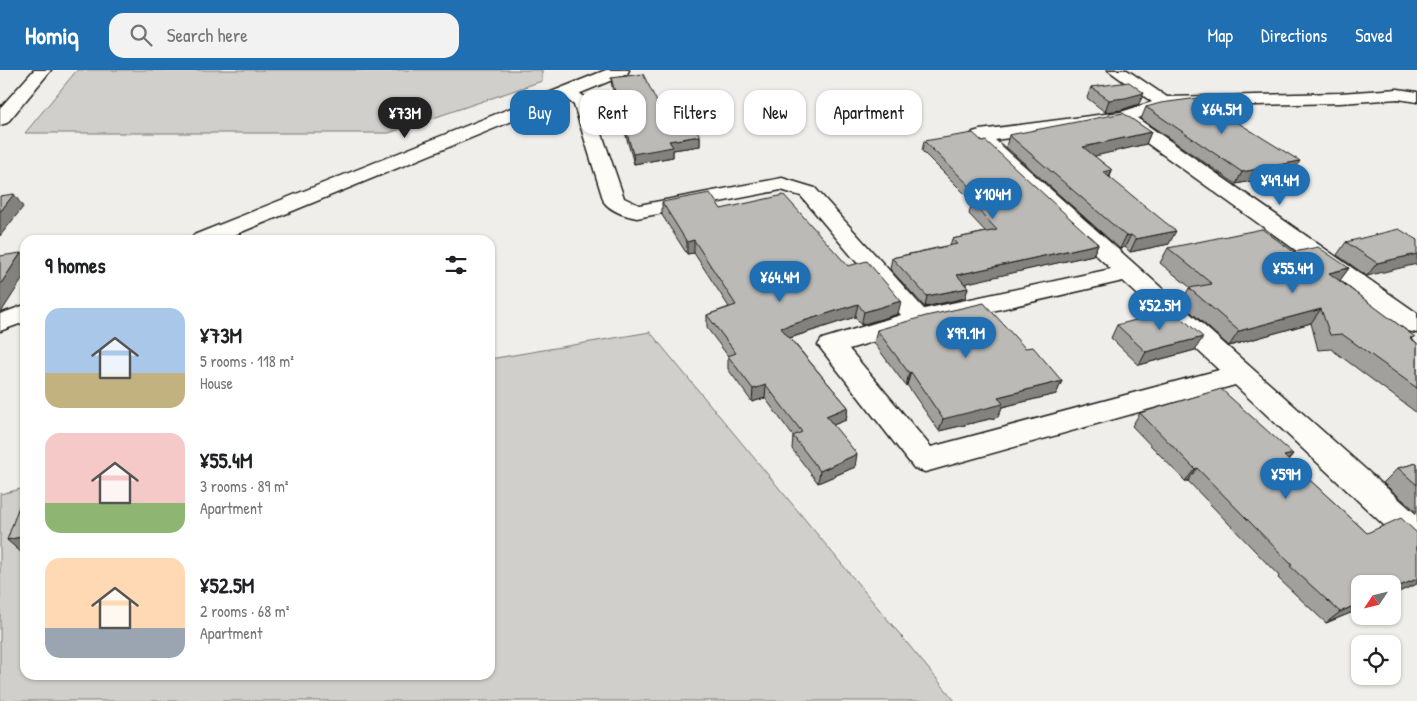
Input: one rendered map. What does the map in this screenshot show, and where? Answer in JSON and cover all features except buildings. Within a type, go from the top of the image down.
[{"type":"street","points":[[0,119],[43,70]]},
{"type":"street","points":[[570,91],[621,70]]},
{"type":"street","points":[[1116,70],[1163,102],[1340,98],[1398,94],[1417,97]]},
{"type":"street","points":[[570,94],[582,102],[615,202],[637,212],[782,184],[808,192],[918,319]]},
{"type":"street","points":[[1163,102],[1159,106],[1123,118],[980,136],[1417,535]]},
{"type":"street","points":[[214,235],[510,115]]},
{"type":"street","points":[[1123,118],[1417,325]]},
{"type":"street","points":[[1129,272],[918,319],[831,345],[925,460],[1241,374]]},
{"type":"street","points":[[0,323],[20,315]]},
{"type":"shaded area","points":[[77,70],[542,70],[542,81],[510,90],[510,92],[389,133],[25,133]]},
{"type":"shaded area","points":[[650,332],[955,701],[0,701],[0,494],[20,489],[20,680],[495,680],[495,358]]}]
